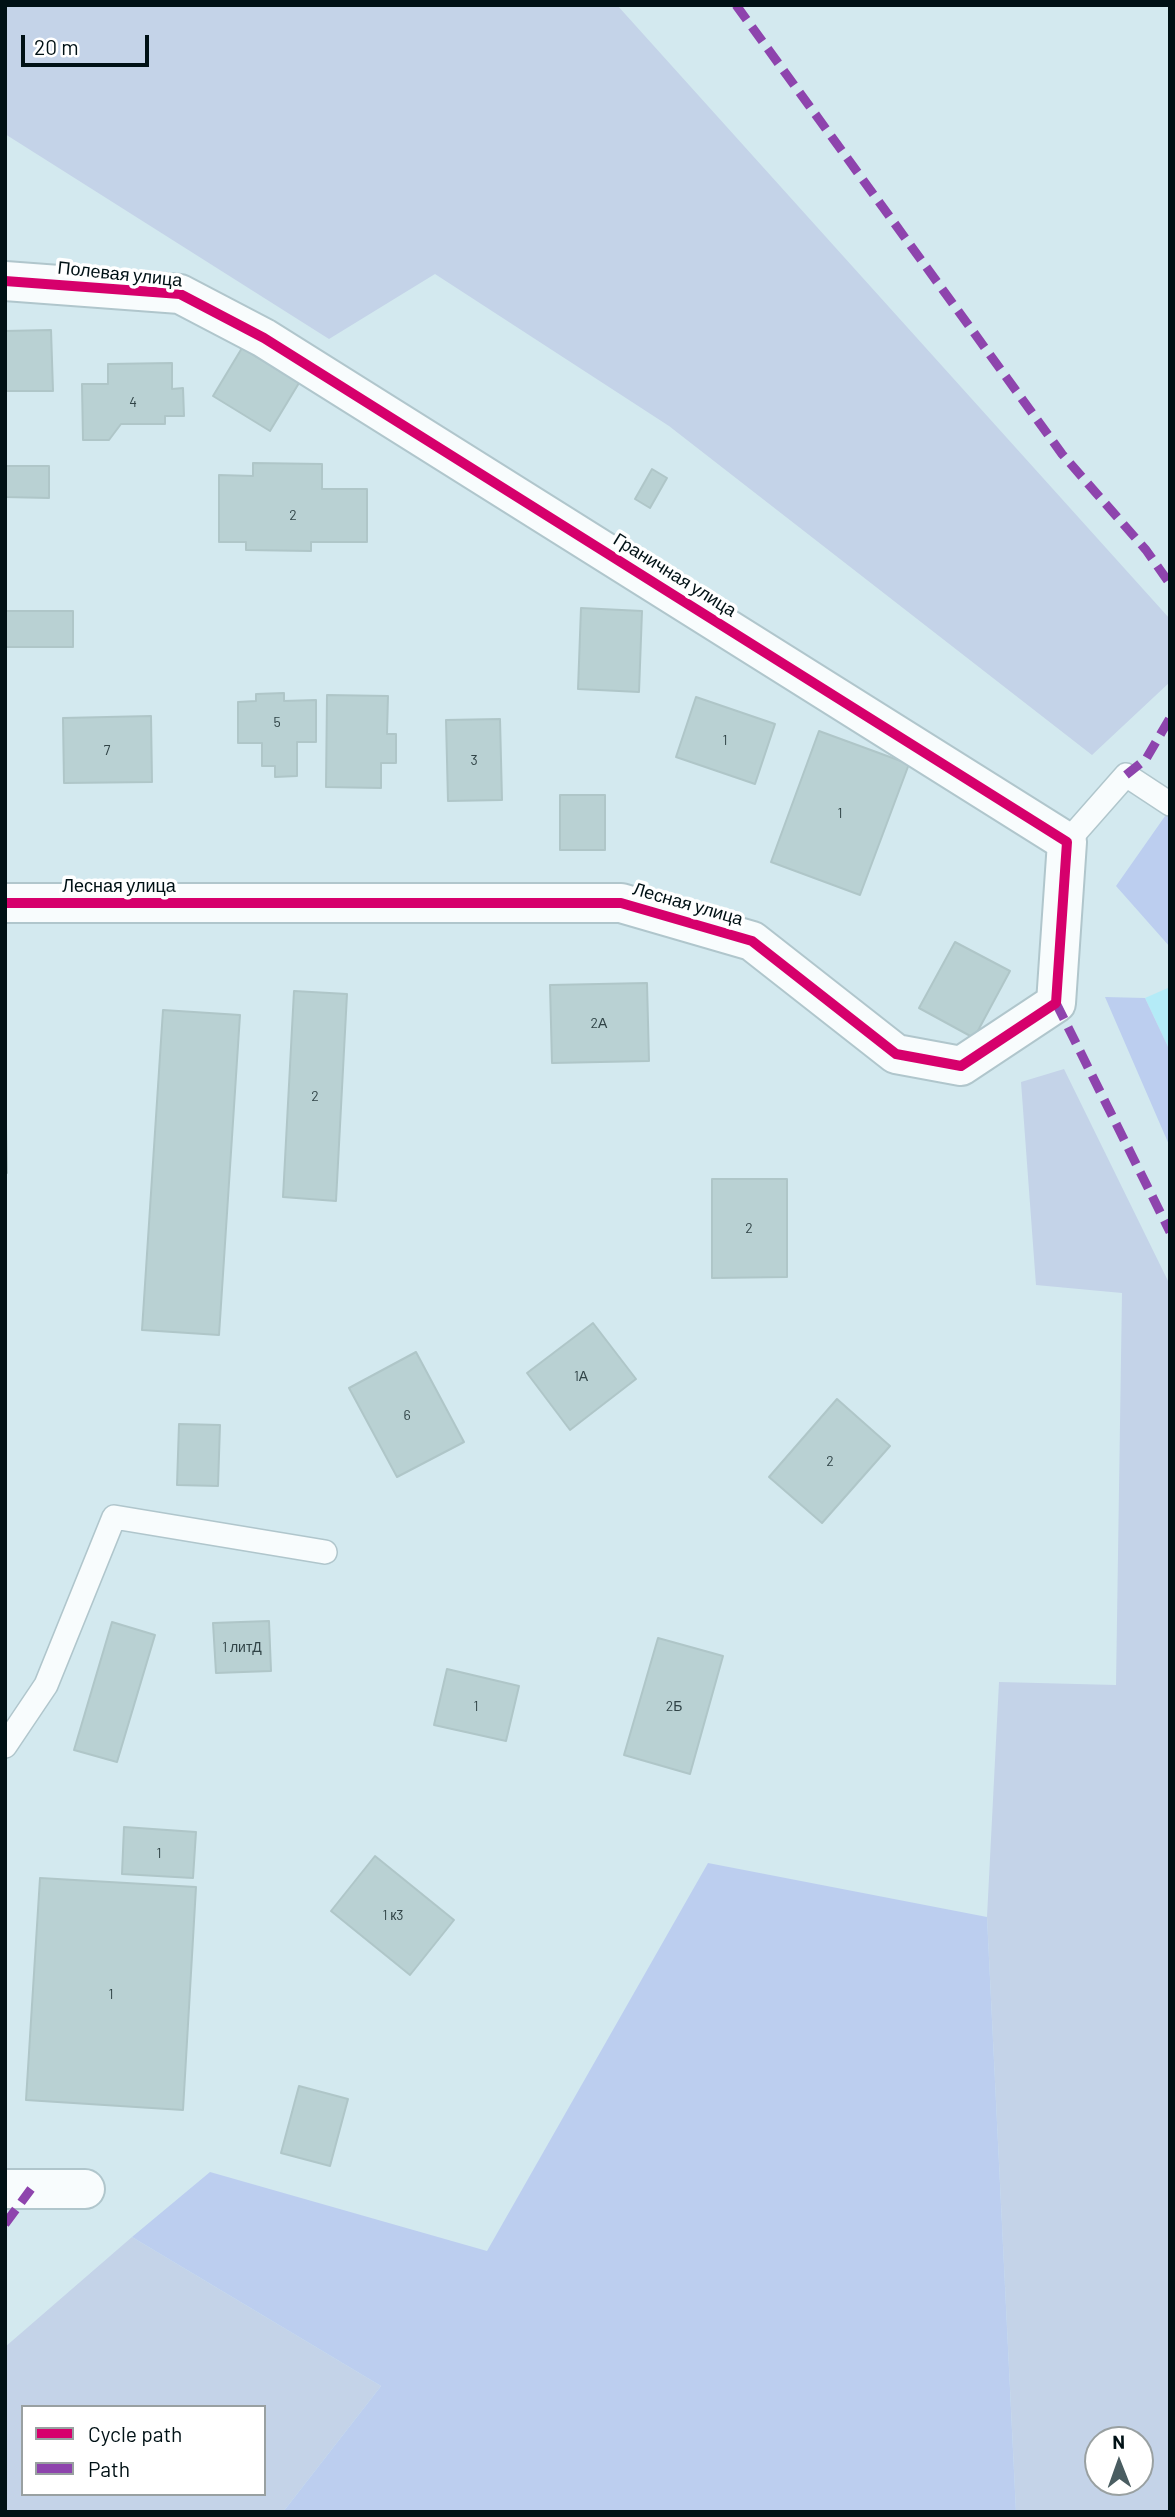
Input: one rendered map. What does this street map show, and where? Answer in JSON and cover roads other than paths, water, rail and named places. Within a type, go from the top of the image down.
[{"type":"street","name":"Полевая улица","points":[[5,281],[180,294],[264,338]]},
{"type":"street","name":"Граничная улица","points":[[264,338],[1067,842]]},
{"type":"street","name":"Лесная улица","points":[[5,903],[621,903],[752,941],[896,1054],[961,1066],[1056,1003],[1067,842]]},
{"type":"street","points":[[5,2189],[85,2189]]},
{"type":"lane","points":[[1067,842],[1126,775],[1170,804]]},
{"type":"lane","points":[[5,1746],[46,1685],[114,1517],[324,1552]]}]
